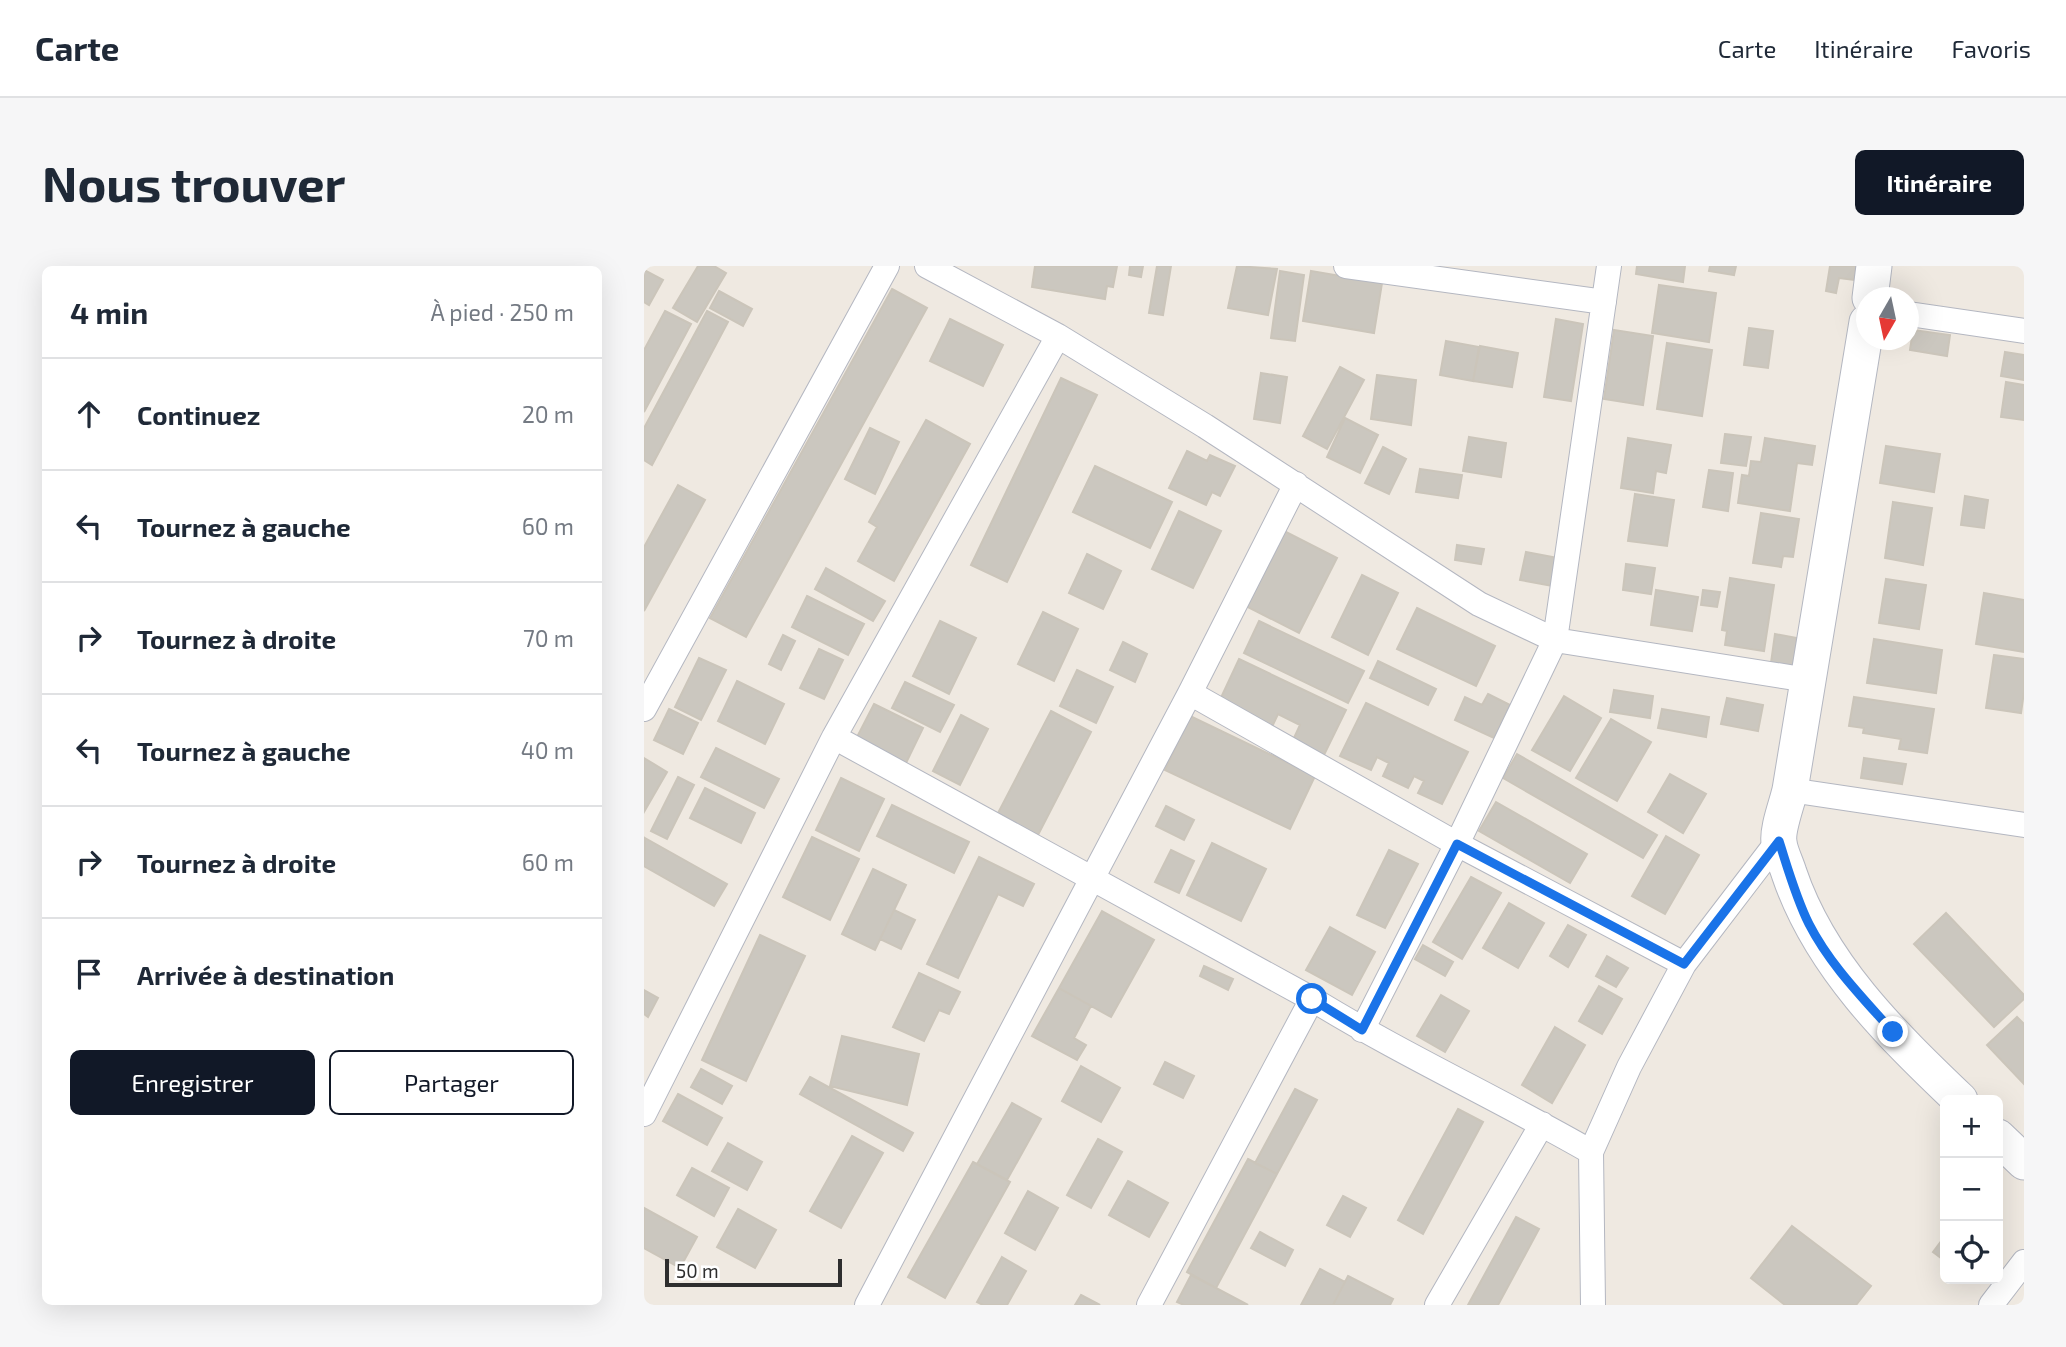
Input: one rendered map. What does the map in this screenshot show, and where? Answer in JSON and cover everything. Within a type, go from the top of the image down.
[{"type":"street","points":[[644,709],[887,266]]},
{"type":"street","points":[[928,266],[1058,336],[1296,484],[1479,604],[1555,640],[1808,680]]},
{"type":"street","points":[[1346,266],[1604,302]]},
{"type":"street","points":[[1362,1030],[1457,844],[1555,640],[1609,266]]},
{"type":"street","points":[[1871,287],[1874,266]]},
{"type":"street","points":[[1919,315],[2024,331]]},
{"type":"street","points":[[644,1114],[834,737],[1058,336]]},
{"type":"street","points":[[1593,1305],[1591,1153],[1629,1067],[1684,964],[1779,841],[1790,790],[1863,350]]},
{"type":"street","points":[[867,1305],[1190,693],[1296,484]]},
{"type":"street","points":[[1190,693],[1457,844],[1684,964]]},
{"type":"street","points":[[834,737],[1312,999],[1362,1030],[1542,1124],[1591,1153]]},
{"type":"street","points":[[1790,790],[2024,825]]},
{"type":"street","points":[[1779,841],[1809,924],[1830,959],[1893,1032],[1955,1095]]},
{"type":"street","points":[[1149,1305],[1312,999]]},
{"type":"street","points":[[1437,1305],[1542,1124]]},
{"type":"street","points":[[2003,1142],[2024,1162]]},
{"type":"street","points":[[1991,1305],[2024,1262]]},
{"type":"building","points":[[698,266],[714,266],[726,273],[697,322],[673,308]]},
{"type":"building","points":[[1035,266],[1117,266],[1113,287],[1107,286],[1105,299],[1032,287]]},
{"type":"building","points":[[1130,266],[1143,266],[1141,277],[1129,275]]},
{"type":"building","points":[[1157,266],[1171,266],[1163,315],[1149,313]]},
{"type":"building","points":[[1237,266],[1277,269],[1268,315],[1228,308]]},
{"type":"building","points":[[1637,266],[1685,266],[1683,282],[1636,274]]},
{"type":"building","points":[[1710,266],[1736,266],[1734,275],[1709,271]]},
{"type":"building","points":[[1830,266],[1856,266],[1854,280],[1839,278],[1836,293],[1826,291]]},
{"type":"building","points":[[644,270],[663,280],[649,305],[644,302]]},
{"type":"building","points":[[1280,271],[1304,275],[1295,341],[1271,338]]},
{"type":"building","points":[[1311,271],[1382,283],[1374,333],[1303,321]]},
{"type":"building","points":[[1659,285],[1716,293],[1709,342],[1652,333]]},
{"type":"building","points":[[892,289],[927,308],[746,637],[710,618]]},
{"type":"building","points":[[719,291],[752,309],[743,326],[710,308]]},
{"type":"building","points":[[665,311],[691,324],[644,412],[644,350]]},
{"type":"building","points":[[707,311],[728,322],[652,465],[644,460],[644,428]]},
{"type":"building","points":[[950,319],[1003,345],[983,386],[930,361]]},
{"type":"building","points":[[1556,319],[1583,324],[1571,401],[1544,397]]},
{"type":"building","points":[[1749,328],[1773,331],[1768,368],[1744,365]]},
{"type":"building","points":[[1614,330],[1653,336],[1643,405],[1604,399]]},
{"type":"building","points":[[1919,331],[1950,335],[1947,356],[1910,350],[1919,350]]},
{"type":"building","points":[[1446,341],[1479,347],[1473,381],[1440,375]]},
{"type":"building","points":[[1667,343],[1712,350],[1702,416],[1657,409]]},
{"type":"building","points":[[1480,346],[1518,353],[1512,387],[1473,381]]},
{"type":"building","points":[[2005,352],[2024,355],[2024,380],[2001,376]]},
{"type":"building","points":[[1340,367],[1364,380],[1327,449],[1303,436]]},
{"type":"building","points":[[1261,373],[1287,377],[1280,423],[1254,419]]},
{"type":"building","points":[[1377,375],[1416,380],[1411,425],[1371,419]]},
{"type":"building","points":[[1061,378],[1097,395],[1007,582],[971,565]]},
{"type":"building","points":[[2006,382],[2024,385],[2024,420],[2001,417]]},
{"type":"building","points":[[1345,418],[1378,435],[1360,473],[1327,457]]},
{"type":"building","points":[[926,420],[970,444],[894,581],[858,561],[877,527],[869,522]]},
{"type":"building","points":[[870,428],[899,442],[875,494],[845,479]]},
{"type":"building","points":[[1725,434],[1751,437],[1746,466],[1721,463]]},
{"type":"building","points":[[1469,437],[1506,443],[1501,477],[1463,471]]},
{"type":"building","points":[[1628,438],[1671,445],[1666,473],[1656,471],[1653,493],[1621,488]]},
{"type":"building","points":[[1765,438],[1815,446],[1812,465],[1797,463],[1790,511],[1738,503],[1742,475],[1749,476],[1751,461],[1761,462]]},
{"type":"building","points":[[1886,446],[1940,454],[1934,492],[1880,483]]},
{"type":"building","points":[[1383,447],[1406,459],[1389,494],[1365,483]]},
{"type":"building","points":[[1187,451],[1207,461],[1210,455],[1235,466],[1220,496],[1212,492],[1206,505],[1169,488]]},
{"type":"building","points":[[1095,466],[1172,502],[1150,548],[1073,512]]},
{"type":"building","points":[[1420,469],[1462,475],[1458,498],[1416,492]]},
{"type":"building","points":[[1709,470],[1733,473],[1728,511],[1703,507]]},
{"type":"building","points":[[678,485],[705,500],[644,611],[644,547]]},
{"type":"building","points":[[1635,494],[1674,500],[1667,546],[1628,541]]},
{"type":"building","points":[[1965,496],[1988,500],[1984,528],[1961,525]]},
{"type":"building","points":[[1893,502],[1932,508],[1923,565],[1885,558]]},
{"type":"building","points":[[1179,511],[1221,531],[1193,588],[1152,569]]},
{"type":"building","points":[[1761,513],[1799,519],[1793,557],[1783,556],[1781,567],[1753,563]]},
{"type":"building","points":[[1282,530],[1337,558],[1299,633],[1244,605]]},
{"type":"building","points":[[1457,545],[1484,549],[1481,564],[1455,560]]},
{"type":"building","points":[[1526,552],[1558,558],[1553,586],[1520,580]]},
{"type":"building","points":[[1087,554],[1121,571],[1103,609],[1069,593]]},
{"type":"building","points":[[1626,564],[1655,568],[1651,594],[1623,590]]},
{"type":"building","points":[[826,568],[885,601],[873,621],[815,589]]},
{"type":"building","points":[[1362,575],[1398,593],[1368,655],[1332,637]]},
{"type":"building","points":[[1730,578],[1774,585],[1764,651],[1725,645],[1727,631],[1722,630]]},
{"type":"building","points":[[1886,579],[1926,585],[1919,629],[1879,623]]},
{"type":"building","points":[[1656,590],[1698,597],[1692,631],[1651,625]]},
{"type":"building","points":[[1703,590],[1720,592],[1717,607],[1701,605]]},
{"type":"building","points":[[1984,593],[2024,600],[2024,652],[1976,644]]},
{"type":"building","points":[[807,596],[864,624],[848,655],[792,627]]},
{"type":"building","points":[[1417,608],[1495,646],[1476,686],[1397,649]]},
{"type":"building","points":[[1043,612],[1078,629],[1054,681],[1018,664]]},
{"type":"building","points":[[940,621],[976,638],[949,694],[913,676]]},
{"type":"building","points":[[1259,621],[1364,671],[1348,703],[1244,653]]},
{"type":"building","points":[[1775,634],[1797,638],[1793,667],[1771,663]]},
{"type":"building","points":[[783,635],[795,641],[781,670],[769,664]]},
{"type":"building","points":[[1874,639],[1942,650],[1936,693],[1867,683]]},
{"type":"building","points":[[1123,642],[1147,654],[1135,682],[1110,670]]},
{"type":"building","points":[[819,649],[843,660],[824,699],[800,688]]},
{"type":"building","points":[[1994,655],[2024,659],[2021,713],[1986,708]]},
{"type":"building","points":[[699,658],[726,670],[701,720],[675,707]]},
{"type":"building","points":[[1239,659],[1346,710],[1324,755],[1293,740],[1300,725],[1278,714],[1271,729],[1218,704]]},
{"type":"building","points":[[1378,661],[1436,689],[1428,705],[1370,678]]},
{"type":"building","points":[[1077,670],[1113,687],[1096,723],[1060,706]]},
{"type":"building","points":[[737,681],[784,704],[765,744],[718,721]]},
{"type":"building","points":[[905,682],[954,705],[940,732],[892,708]]},
{"type":"building","points":[[1614,690],[1653,696],[1650,718],[1610,712]]},
{"type":"building","points":[[1488,694],[1510,705],[1494,738],[1455,720],[1465,697],[1482,705]]},
{"type":"building","points":[[1564,696],[1601,718],[1570,771],[1532,750]]},
{"type":"building","points":[[1854,697],[1934,709],[1927,753],[1899,749],[1901,739],[1863,733],[1864,728],[1849,726]]},
{"type":"building","points":[[1727,698],[1763,705],[1758,731],[1721,724]]},
{"type":"building","points":[[1366,703],[1468,752],[1442,804],[1418,793],[1424,781],[1414,776],[1408,788],[1383,776],[1389,763],[1377,757],[1371,770],[1340,756]]},
{"type":"building","points":[[874,704],[923,728],[906,763],[856,739]]},
{"type":"building","points":[[669,709],[698,723],[683,754],[654,740]]},
{"type":"building","points":[[1662,709],[1709,717],[1706,737],[1658,728]]},
{"type":"building","points":[[1051,711],[1091,732],[1038,835],[997,815]]},
{"type":"building","points":[[961,715],[988,729],[960,785],[933,771]]},
{"type":"building","points":[[1190,716],[1315,776],[1290,829],[1165,770]]},
{"type":"building","points":[[1611,719],[1651,742],[1617,801],[1576,778]]},
{"type":"building","points":[[716,748],[779,779],[764,808],[701,777]]},
{"type":"building","points":[[1517,754],[1657,835],[1643,858],[1503,778]]},
{"type":"building","points":[[644,758],[667,772],[644,812]]},
{"type":"building","points":[[1864,758],[1906,764],[1902,784],[1861,778]]},
{"type":"building","points":[[1670,774],[1706,794],[1683,833],[1648,812]]},
{"type":"building","points":[[678,777],[694,785],[667,839],[651,831]]},
{"type":"building","points":[[841,778],[884,799],[859,851],[816,830]]},
{"type":"building","points":[[705,788],[755,813],[741,843],[690,818]]},
{"type":"building","points":[[1496,802],[1587,854],[1570,883],[1479,831]]},
{"type":"building","points":[[892,805],[969,842],[954,873],[877,836]]},
{"type":"building","points":[[1166,806],[1194,820],[1184,840],[1156,826]]},
{"type":"building","points":[[1666,836],[1699,855],[1665,914],[1632,896]]},
{"type":"building","points":[[812,837],[859,859],[830,920],[783,897]]},
{"type":"building","points":[[645,838],[727,884],[714,906],[644,866]]},
{"type":"building","points":[[1212,843],[1266,869],[1241,921],[1187,895]]},
{"type":"building","points":[[1171,850],[1194,861],[1179,893],[1155,882]]},
{"type":"building","points":[[1389,850],[1418,864],[1385,928],[1357,915]]},
{"type":"building","points":[[979,857],[1034,884],[1023,906],[998,894],[958,978],[927,964]]},
{"type":"building","points":[[873,869],[906,885],[875,950],[842,934]]},
{"type":"building","points":[[1471,877],[1501,893],[1462,959],[1433,942]]},
{"type":"building","points":[[1509,903],[1544,923],[1518,968],[1483,948]]},
{"type":"building","points":[[894,910],[915,920],[901,949],[880,939]]},
{"type":"building","points":[[1102,911],[1154,940],[1111,1017],[1059,988]]},
{"type":"building","points":[[1946,913],[2024,995],[2024,999],[1994,1027],[1914,944]]},
{"type":"building","points":[[1568,925],[1586,935],[1568,967],[1550,956]]},
{"type":"building","points":[[1330,927],[1375,952],[1352,995],[1306,970]]},
{"type":"building","points":[[760,935],[805,956],[746,1081],[702,1060]]},
{"type":"building","points":[[1423,945],[1453,962],[1445,976],[1415,959]]},
{"type":"building","points":[[1607,956],[1628,968],[1616,987],[1596,976]]},
{"type":"building","points":[[1204,966],[1233,979],[1228,990],[1200,976]]},
{"type":"building","points":[[919,973],[960,992],[949,1014],[939,1010],[924,1041],[893,1027]]},
{"type":"building","points":[[1599,986],[1622,999],[1602,1034],[1579,1021]]},
{"type":"building","points":[[1059,988],[1091,1006],[1074,1038],[1086,1045],[1077,1060],[1032,1036]]},
{"type":"building","points":[[644,990],[658,998],[648,1017],[644,1014]]},
{"type":"building","points":[[1441,995],[1469,1011],[1445,1052],[1417,1036]]},
{"type":"building","points":[[2017,1017],[2024,1024],[2024,1084],[1987,1045]]},
{"type":"building","points":[[1555,1027],[1585,1045],[1552,1103],[1522,1085]]},
{"type":"building","points":[[842,1036],[919,1054],[907,1105],[830,1086]]},
{"type":"building","points":[[1165,1062],[1194,1076],[1183,1098],[1154,1084]]},
{"type":"building","points":[[1081,1066],[1120,1088],[1101,1122],[1062,1101]]},
{"type":"building","points":[[701,1069],[732,1086],[722,1104],[691,1087]]},
{"type":"building","points":[[810,1077],[913,1133],[903,1151],[800,1094]]},
{"type":"building","points":[[1295,1089],[1317,1100],[1277,1174],[1255,1163]]},
{"type":"building","points":[[678,1094],[722,1118],[707,1145],[663,1121]]},
{"type":"building","points":[[1012,1103],[1041,1119],[1007,1180],[977,1164]]},
{"type":"building","points":[[1458,1109],[1483,1122],[1423,1234],[1398,1220]]},
{"type":"building","points":[[852,1136],[883,1153],[841,1228],[810,1211]]},
{"type":"building","points":[[1098,1139],[1122,1152],[1091,1208],[1067,1195]]},
{"type":"building","points":[[728,1143],[762,1162],[747,1190],[712,1171]]},
{"type":"building","points":[[1248,1159],[1277,1174],[1216,1288],[1187,1272]]},
{"type":"building","points":[[973,1162],[1010,1182],[945,1298],[908,1277]]},
{"type":"building","points":[[692,1168],[729,1188],[714,1216],[677,1195]]},
{"type":"building","points":[[1128,1181],[1168,1203],[1149,1237],[1109,1215]]},
{"type":"building","points":[[1028,1191],[1058,1208],[1035,1250],[1005,1233]]},
{"type":"building","points":[[1343,1196],[1366,1208],[1350,1237],[1327,1225]]},
{"type":"building","points":[[644,1208],[697,1237],[680,1268],[644,1248]]},
{"type":"building","points":[[738,1209],[776,1230],[755,1268],[717,1247]]},
{"type":"building","points":[[1516,1217],[1539,1229],[1498,1305],[1468,1305]]},
{"type":"building","points":[[1792,1226],[1871,1286],[1856,1305],[1785,1305],[1751,1278]]},
{"type":"building","points":[[1260,1232],[1293,1250],[1285,1266],[1251,1248]]},
{"type":"building","points":[[1940,1243],[1940,1257],[1933,1252]]},
{"type":"building","points":[[1002,1257],[1026,1271],[1007,1305],[983,1305],[977,1302]]},
{"type":"building","points":[[1320,1269],[1345,1282],[1333,1305],[1301,1305]]},
{"type":"building","points":[[1191,1275],[1248,1305],[1184,1305],[1177,1302]]},
{"type":"building","points":[[1348,1276],[1393,1299],[1390,1305],[1333,1305]]},
{"type":"building","points":[[1081,1295],[1100,1305],[1075,1305]]},
{"type":"route","points":[[1312,999],[1362,1030],[1457,844],[1684,964],[1779,841],[1809,924],[1830,959],[1893,1032]]}]
